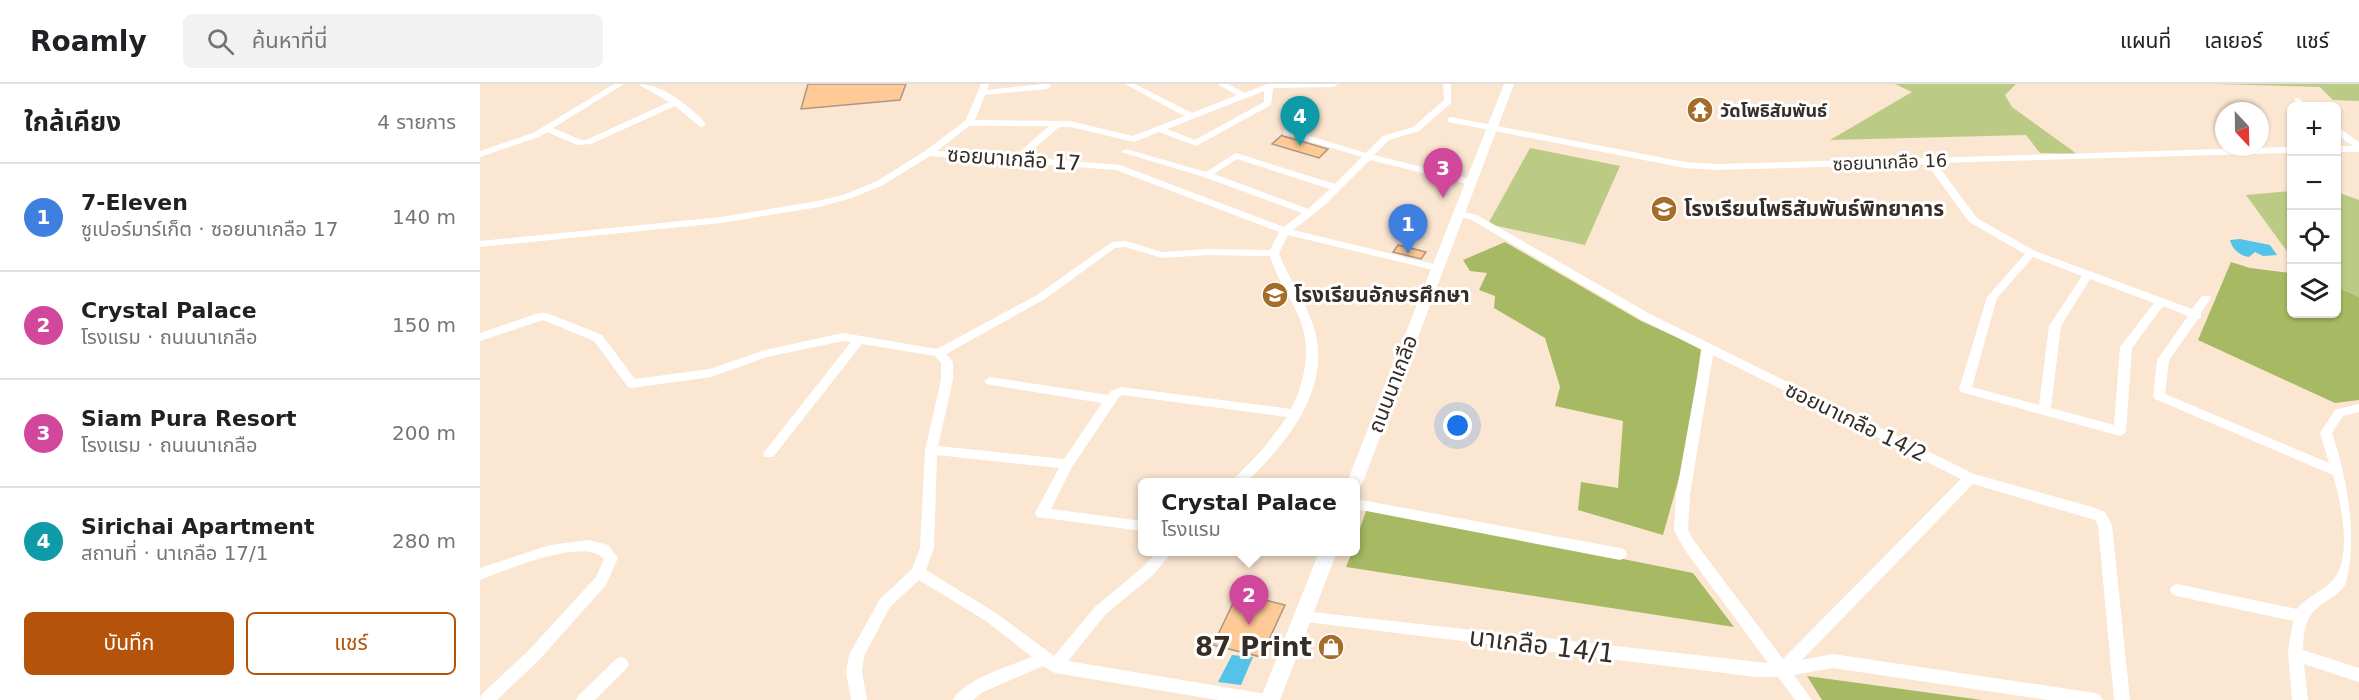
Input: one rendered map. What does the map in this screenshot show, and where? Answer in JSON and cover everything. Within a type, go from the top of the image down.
[{"type":"street","points":[[480,154],[518,142],[547,129],[620,84]]},
{"type":"street","points":[[642,84],[676,102],[702,124]]},
{"type":"street","points":[[1129,84],[1191,116]]},
{"type":"street","points":[[1221,84],[1243,95]]},
{"type":"street","points":[[967,123],[1058,123],[1134,139],[1269,86],[1334,84]]},
{"type":"street","points":[[1242,478],[1296,414],[1308,381],[1311,336],[1278,270],[1274,253],[1286,231],[1322,203],[1386,138],[1416,129],[1443,106],[1448,101],[1448,84]]},
{"type":"street","name":"ถนนนาเกลือ","points":[[1357,478],[1509,84]]},
{"type":"street","points":[[928,153],[967,123],[977,109],[984,88],[1047,86]]},
{"type":"street","points":[[1159,129],[1196,143],[1268,103],[1269,86]]},
{"type":"street","points":[[547,129],[580,143],[676,102]]},
{"type":"street","name":"ซอยนาเกลือ 16","points":[[1451,120],[1685,165],[1749,167],[2287,150]]},
{"type":"street","points":[[1016,160],[1058,123]]},
{"type":"street","points":[[1287,132],[1367,156],[1471,182]]},
{"type":"street","points":[[2341,132],[2359,147]]},
{"type":"street","points":[[1117,167],[1134,139]]},
{"type":"street","points":[[2341,149],[2359,147]]},
{"type":"street","points":[[1126,152],[1207,175],[1308,212]]},
{"type":"street","name":"ซอยนาเกลือ 17","points":[[480,244],[721,220],[819,204],[849,196],[880,183],[928,153],[1117,167],[1286,231],[1438,268]]},
{"type":"street","points":[[1207,175],[1236,156],[1336,188]]},
{"type":"street","points":[[1929,160],[1973,220],[2031,253],[2196,315]]},
{"type":"street","name":"ซอยนาเกลือ 14/2","points":[[1459,214],[1473,217],[1646,317],[1707,349],[1970,478],[2092,512],[2104,521],[2122,700]]},
{"type":"street","points":[[939,353],[1035,301],[1112,245],[1126,244],[1162,255],[1227,251],[1274,253]]},
{"type":"street","points":[[2031,253],[1992,297],[1965,389],[2120,431],[2126,347],[2161,301]]},
{"type":"street","points":[[2044,411],[2055,326],[2088,274]]},
{"type":"street","points":[[2206,298],[2163,360],[2159,396],[2338,472]]},
{"type":"street","points":[[480,337],[543,316],[598,338],[608,347],[626,380],[632,384],[711,373],[765,354],[843,337],[939,353],[947,362],[947,380],[931,450],[927,548],[918,572],[885,603],[871,624],[857,655],[854,672],[859,700]]},
{"type":"street","points":[[769,454],[860,339]]},
{"type":"street","points":[[1707,349],[1683,495],[1682,530],[1689,545],[1804,700]]},
{"type":"street","points":[[990,381],[1110,400]]},
{"type":"street","points":[[1138,525],[1042,513],[1067,464],[1110,400],[1121,391],[1296,414]]},
{"type":"street","points":[[2300,700],[2297,655],[2299,616],[2308,606],[2335,590],[2354,547],[2349,516],[2326,433],[2339,413],[2359,408]]},
{"type":"street","points":[[931,450],[1067,464]]},
{"type":"street","points":[[1782,670],[1970,478]]},
{"type":"street","points":[[1360,505],[1620,554]]},
{"type":"street","points":[[480,574],[564,548],[599,547],[606,550],[611,558],[601,581],[535,654],[484,698]]},
{"type":"street","points":[[961,700],[978,687],[1050,662],[1100,611],[1148,571],[1161,556]]},
{"type":"street","points":[[1270,700],[1326,556]]},
{"type":"street","points":[[918,572],[991,616],[1050,662],[1260,700]]},
{"type":"street","points":[[2177,590],[2299,616]]},
{"type":"street","name":"นาเกลือ 14/1","points":[[1303,617],[1757,670],[1782,670],[1833,661],[2096,700]]},
{"type":"street","points":[[2297,655],[2359,675]]},
{"type":"street","points":[[584,700],[621,664]]},
{"type":"green space","points":[[1895,84],[2016,84],[2005,95],[2012,107],[2077,154],[2040,153],[2026,135],[1830,140],[1912,92]]},
{"type":"green space","points":[[2217,84],[2359,84],[2359,101],[2333,100],[2320,87]]},
{"type":"green space","points":[[1530,148],[1620,166],[1585,245],[1488,224]]},
{"type":"green space","points":[[2287,191],[2287,251],[2246,195]]},
{"type":"green space","points":[[2341,193],[2359,200],[2359,297],[2341,289]]},
{"type":"green space","points":[[1505,242],[1641,321],[1701,348],[1688,446],[1663,535],[1578,510],[1581,482],[1618,488],[1623,421],[1555,406],[1560,387],[1545,338],[1494,308],[1495,296],[1479,290],[1487,273],[1470,271],[1463,260]]},
{"type":"green space","points":[[2231,262],[2250,268],[2287,273],[2287,318],[2341,318],[2341,289],[2359,297],[2359,400],[2335,403],[2198,340]]},
{"type":"green space","points":[[1367,508],[1693,573],[1734,627],[1346,567],[1350,556],[1360,556],[1360,528]]},
{"type":"green space","points":[[1807,676],[1982,700],[1822,700]]},
{"type":"water","points":[[2240,239],[2270,245],[2277,255],[2263,256],[2255,252],[2249,257],[2240,254],[2230,240]]},
{"type":"water","points":[[1232,655],[1253,657],[1241,685],[1218,682]]},
{"type":"building","points":[[808,84],[906,84],[900,100],[801,109]]},
{"type":"building","points":[[1282,135],[1328,149],[1319,158],[1272,144]]},
{"type":"building","points":[[1398,245],[1426,252],[1421,259],[1393,252]]},
{"type":"building","points":[[1238,593],[1285,605],[1261,657],[1213,645]]},
{"type":"place","name":"วัดโพธิสัมพันธ์","points":[[1700,110]]},
{"type":"place","name":"Sirichai Apartment","points":[[1300,146]]},
{"type":"place","name":"Siam Pura Resort","points":[[1443,198]]},
{"type":"place","name":"โรงเรียนโพธิสัมพันธ์พิทยาคาร","points":[[1664,209]]},
{"type":"place","name":"7-Eleven","points":[[1408,254]]},
{"type":"place","name":"โรงเรียนอักษรศึกษา","points":[[1275,295]]},
{"type":"place","name":"Crystal Palace","points":[[1249,625]]},
{"type":"place","name":"87 Print","points":[[1331,647]]}]
